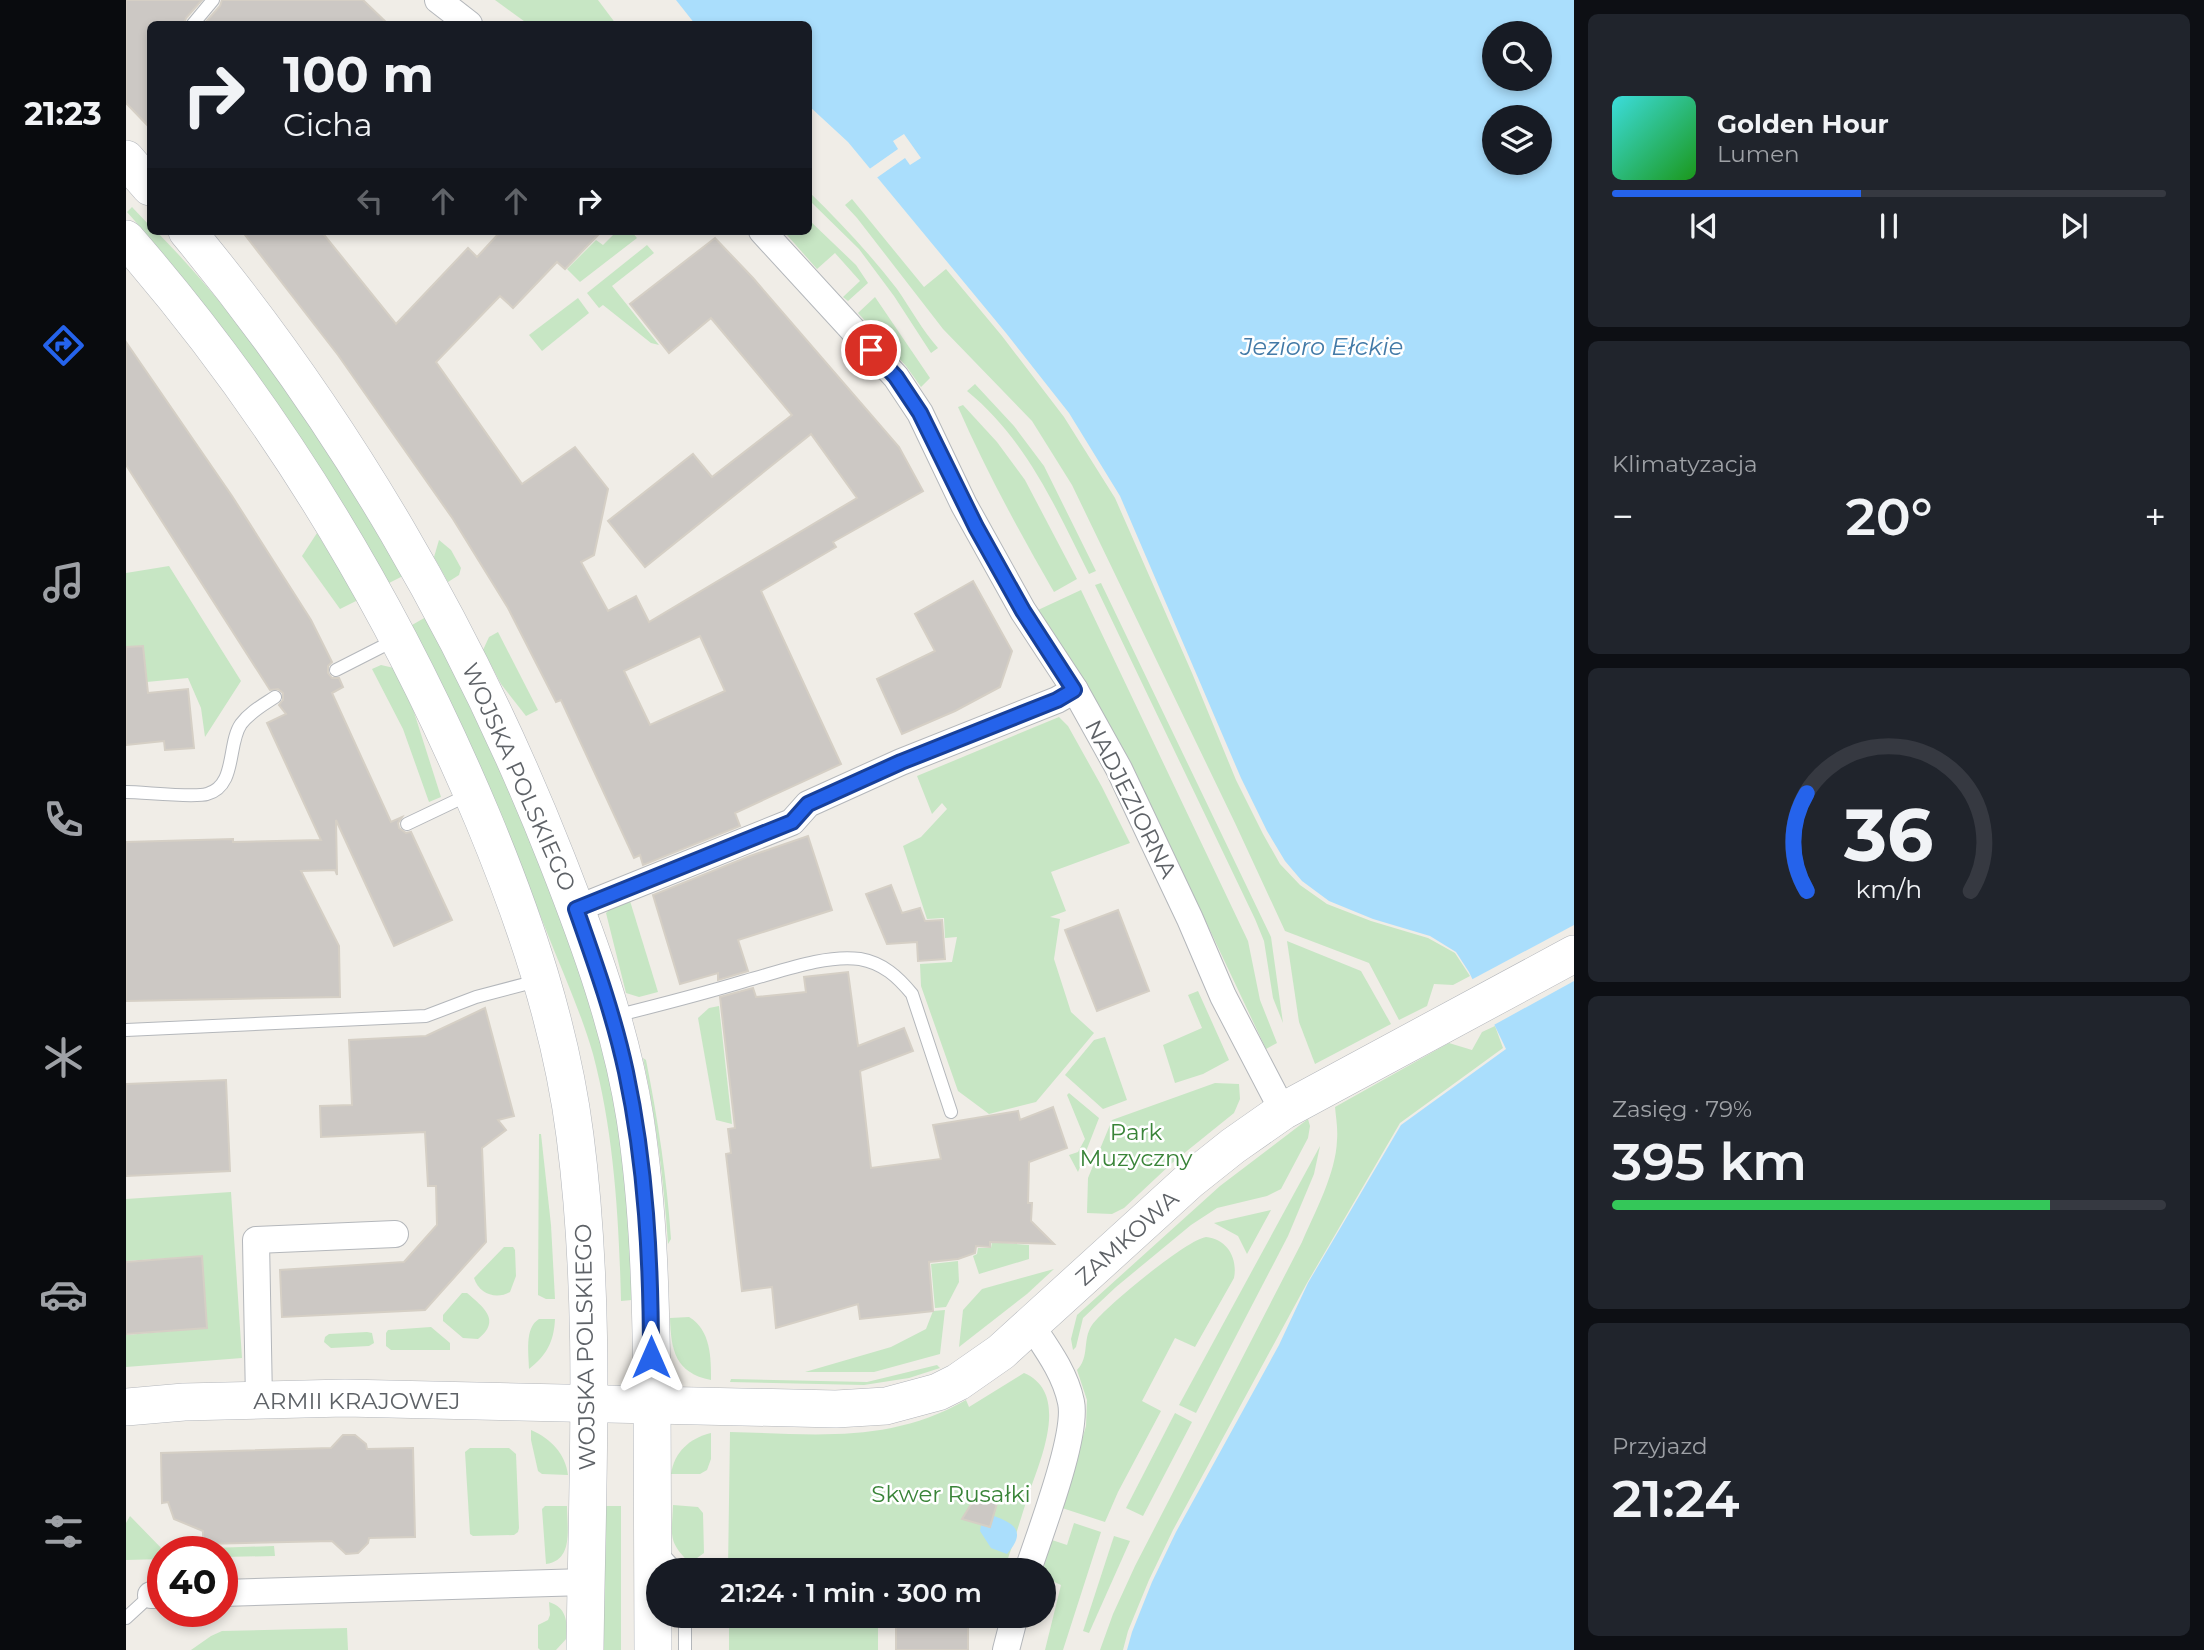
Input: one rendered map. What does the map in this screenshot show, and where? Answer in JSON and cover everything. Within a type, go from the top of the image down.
[{"type":"street","points":[[438,0],[465,21]]},
{"type":"street","points":[[126,159],[147,184]]},
{"type":"street","name":"WOJSKA POLSKIEGO","points":[[197,235],[353,458],[412,555],[480,684],[524,780],[576,909],[612,1017],[632,1104],[644,1182],[651,1308],[653,1650]]},
{"type":"street","name":"NADJEZIORNA","points":[[766,235],[896,377],[920,413],[964,505],[1119,769],[1223,996],[1283,1111]]},
{"type":"street","name":"WOJSKA POLSKIEGO","points":[[126,239],[187,313],[269,423],[347,547],[398,638],[419,677],[472,793],[505,873],[541,980],[558,1046],[575,1132],[585,1223],[589,1403],[585,1650]]},
{"type":"street","points":[[576,909],[792,822],[808,804],[901,762],[1057,700],[1074,690]]},
{"type":"street","name":"ZAMKOWA","points":[[652,1405],[836,1409],[886,1406],[938,1392],[991,1360],[1189,1181],[1283,1111],[1574,954]]},
{"type":"street","points":[[259,1400],[256,1240],[395,1234]]},
{"type":"street","points":[[1031,1325],[1065,1381],[1073,1414],[1062,1461],[1032,1558]]},
{"type":"street","name":"ARMII KRAJOWEJ","points":[[126,1407],[345,1398],[652,1405]]},
{"type":"street","points":[[238,1593],[586,1582]]},
{"type":"street","points":[[1006,1650],[1011,1628]]},
{"type":"lane","points":[[196,21],[213,0]]},
{"type":"lane","points":[[335,670],[398,638]]},
{"type":"lane","points":[[126,792],[206,794],[221,786],[229,769],[240,726],[256,709],[275,697]]},
{"type":"lane","points":[[407,824],[472,793]]},
{"type":"lane","points":[[612,1017],[799,966],[838,959],[861,959],[883,967],[899,978],[912,995],[951,1112]]},
{"type":"lane","points":[[126,1030],[426,1016],[476,997],[541,980]]},
{"type":"lane","points":[[653,1544],[666,1558]]},
{"type":"lane","points":[[126,1618],[147,1602]]},
{"type":"lane","points":[[685,1628],[685,1650]]},
{"type":"green space","points":[[495,0],[598,0],[614,21],[524,21]]},
{"type":"green space","points":[[812,195],[876,263],[938,348],[931,353],[859,249],[812,203]]},
{"type":"green space","points":[[852,199],[924,287],[946,269],[1064,417],[1115,498],[1236,780],[1280,864],[1300,885],[1327,904],[1428,938],[1455,953],[1470,976],[1453,985],[1434,984],[1427,1006],[1399,1020],[1369,963],[1285,931],[1072,485],[1032,421],[943,329],[845,205]]},
{"type":"green space","points":[[132,207],[147,223],[147,235],[160,235],[227,310],[259,352],[349,485],[403,576],[389,583],[331,485],[268,391],[200,300],[127,212]]},
{"type":"green space","points":[[812,223],[856,265],[868,283],[848,301],[843,297],[860,281],[835,253],[817,269],[787,235],[812,235]]},
{"type":"green space","points":[[613,235],[634,235],[637,238],[580,282],[567,269],[596,240],[603,245]]},
{"type":"green space","points":[[647,245],[654,253],[612,286],[659,345],[651,343],[603,305],[599,308],[587,293]]},
{"type":"green space","points":[[875,297],[930,378],[921,387],[906,366],[858,313]]},
{"type":"green space","points":[[578,298],[589,313],[542,351],[529,335]]},
{"type":"green space","points":[[975,384],[1014,426],[1044,466],[1096,571],[1089,574],[1038,476],[1023,453],[988,410],[967,391]]},
{"type":"green space","points":[[963,405],[997,442],[1025,480],[1077,579],[1054,592],[980,454],[958,407]]},
{"type":"green space","points":[[317,533],[358,600],[340,609],[302,556]]},
{"type":"green space","points":[[439,540],[451,550],[461,568],[459,575],[448,582],[434,557]]},
{"type":"green space","points":[[169,566],[241,681],[205,737],[201,708],[188,678],[126,684],[126,573]]},
{"type":"green space","points":[[1101,583],[1271,937],[1283,1023],[1273,998],[1264,941],[1255,919],[1095,585]]},
{"type":"green space","points":[[1081,590],[1248,941],[1260,1000],[1277,1043],[1266,1049],[1130,761],[1038,610]]},
{"type":"green space","points":[[426,617],[522,822],[562,923],[594,1018],[617,1114],[625,1166],[632,1300],[621,1301],[611,1145],[593,1054],[577,1007],[499,814],[412,625]]},
{"type":"green space","points":[[498,632],[538,710],[526,716],[501,684],[483,650],[489,637]]},
{"type":"green space","points":[[381,665],[394,668],[413,709],[441,797],[429,802],[403,729],[372,669]]},
{"type":"green space","points":[[1059,717],[1068,726],[1130,843],[1051,872],[1066,911],[1050,917],[1060,919],[1054,959],[1071,1012],[1094,1033],[1036,1102],[989,1114],[958,1091],[921,986],[920,964],[952,962],[957,937],[945,938],[944,918],[927,919],[903,846],[921,837],[947,809],[942,803],[932,814],[917,776]]},
{"type":"green space","points":[[630,901],[658,992],[639,997],[626,993],[606,913]]},
{"type":"green space","points":[[1287,941],[1361,971],[1391,1024],[1315,1064],[1299,1022]]},
{"type":"green space","points":[[1198,991],[1229,1060],[1203,1074],[1175,1083],[1163,1045],[1202,1028],[1188,995]]},
{"type":"green space","points":[[719,1006],[732,1124],[716,1120],[698,1018],[709,1008]]},
{"type":"green space","points":[[1495,1026],[1503,1048],[1400,1123],[1307,1283],[1173,1530],[1149,1580],[1123,1650],[1100,1650],[1135,1566],[1319,1205],[1336,1153],[1335,1107],[1449,1043],[1472,1050],[1482,1032]]},
{"type":"green space","points":[[1105,1037],[1127,1100],[1103,1109],[1065,1075],[1094,1040]]},
{"type":"green space","points":[[643,1058],[646,1060],[662,1150],[671,1239],[668,1244],[659,1151]]},
{"type":"green space","name":"Park Muzyczny","points":[[1215,1083],[1239,1084],[1240,1099],[1234,1113],[1172,1163],[1124,1208],[1112,1214],[1087,1213],[1088,1178],[1112,1120]]},
{"type":"green space","points":[[1069,1093],[1099,1118],[1078,1172],[1069,1155],[1078,1152],[1085,1139],[1067,1095]]},
{"type":"green space","points":[[1308,1119],[1308,1138],[1281,1189],[1267,1196],[1217,1208],[1191,1225],[1083,1318],[1073,1350],[1071,1339],[1077,1315],[1220,1186]]},
{"type":"green space","points":[[539,1134],[551,1225],[555,1299],[538,1295]]},
{"type":"green space","points":[[1320,1146],[1314,1174],[1288,1236],[1196,1413],[1179,1405]]},
{"type":"green space","points":[[231,1192],[242,1358],[126,1367],[126,1335],[207,1328],[202,1256],[126,1261],[126,1199]]},
{"type":"green space","points":[[1271,1210],[1247,1254],[1238,1236],[1214,1223]]},
{"type":"green space","points":[[1206,1237],[1220,1241],[1229,1251],[1234,1263],[1234,1278],[1195,1347],[1175,1338],[1142,1401],[1161,1411],[1105,1522],[1062,1508],[1086,1426],[1087,1400],[1077,1370],[1083,1360],[1092,1325],[1146,1275],[1182,1249]]},
{"type":"green space","points":[[992,1242],[1029,1245],[1029,1259],[979,1274],[973,1256],[977,1254],[978,1248],[991,1248]]},
{"type":"green space","points":[[504,1247],[513,1247],[515,1250],[516,1276],[510,1292],[489,1294],[476,1284],[474,1278]]},
{"type":"green space","points":[[958,1261],[959,1282],[946,1307],[935,1308],[931,1264]]},
{"type":"green space","points":[[1054,1269],[1027,1294],[959,1347],[963,1310],[982,1289]]},
{"type":"green space","points":[[462,1293],[467,1293],[488,1314],[489,1326],[478,1339],[463,1338],[443,1321],[443,1315]]},
{"type":"green space","points":[[945,1310],[940,1354],[874,1372],[805,1372],[891,1347],[926,1329],[933,1311]]},
{"type":"green space","points":[[689,1317],[702,1329],[706,1337],[711,1380],[699,1377],[682,1366],[674,1350],[670,1318]]},
{"type":"green space","points":[[539,1319],[555,1319],[553,1335],[544,1354],[529,1369],[529,1335],[534,1323]]},
{"type":"green space","points":[[431,1327],[450,1343],[450,1350],[391,1350],[386,1346],[388,1330]]},
{"type":"green space","points":[[372,1333],[374,1343],[369,1346],[331,1348],[324,1342],[329,1334]]},
{"type":"green space","points":[[937,1365],[940,1368],[909,1378],[864,1385],[730,1382],[731,1379],[867,1382]]},
{"type":"green space","name":"Skwer Rusałki","points":[[1024,1373],[1038,1383],[1046,1396],[1049,1411],[1044,1447],[1008,1558],[728,1558],[730,1432],[822,1434],[880,1430],[909,1424],[966,1400],[969,1407]]},
{"type":"green space","points":[[1175,1413],[1192,1422],[1143,1516],[1126,1508]]},
{"type":"green space","points":[[531,1430],[556,1448],[564,1460],[568,1475],[542,1474],[538,1471]]},
{"type":"green space","points":[[711,1433],[711,1459],[707,1470],[700,1474],[671,1474],[684,1447],[696,1438]]},
{"type":"green space","points":[[470,1448],[509,1448],[516,1454],[519,1528],[514,1535],[470,1534],[465,1452]]},
{"type":"green space","points":[[673,1505],[698,1507],[703,1513],[704,1553],[697,1558],[686,1558],[674,1543]]},
{"type":"green space","points":[[545,1506],[567,1506],[568,1524],[565,1550],[555,1561],[546,1564],[542,1509]]},
{"type":"green space","points":[[604,1506],[621,1506],[621,1650],[603,1650]]},
{"type":"green space","points":[[130,1516],[149,1536],[147,1536],[147,1559],[126,1560],[126,1523]]},
{"type":"green space","points":[[1074,1523],[1101,1532],[1063,1650],[1045,1650],[1050,1628],[1056,1628],[1056,1605],[1061,1585],[1056,1582],[1056,1558],[1046,1558],[1052,1540],[1067,1545]]},
{"type":"green space","points":[[1114,1536],[1130,1541],[1089,1633],[1083,1631]]},
{"type":"green space","points":[[274,1546],[275,1556],[238,1557],[238,1547]]},
{"type":"green space","points":[[549,1602],[563,1612],[567,1638],[556,1650],[540,1650],[538,1625],[548,1620]]},
{"type":"green space","points":[[347,1628],[348,1650],[191,1650],[222,1631]]},
{"type":"green space","points":[[729,1628],[878,1628],[878,1650],[729,1650]]},
{"type":"water","name":"Jezioro Ełckie","points":[[676,0],[1574,0],[1574,1650],[1127,1650],[1152,1582],[1176,1532],[1279,1345],[1308,1283],[1401,1125],[1506,1049],[1469,972],[1456,952],[1430,936],[1373,919],[1329,901],[1302,881],[1285,861],[1241,778],[1120,496],[1069,413],[848,142],[812,109],[812,21],[693,21]]},
{"type":"water","points":[[994,1516],[1008,1522],[1016,1530],[1016,1540],[1007,1554],[991,1548],[980,1531],[981,1525],[990,1528]]},
{"type":"pier","points":[[904,134],[921,158],[910,165],[905,158],[875,179],[868,170],[898,149],[893,141]]},
{"type":"pier","points":[[1574,925],[1574,981],[1492,1026],[1469,981]]},
{"type":"building","points":[[126,0],[202,0],[185,21],[147,21],[147,125],[126,103]]},
{"type":"building","points":[[222,0],[363,0],[385,21],[207,21]]},
{"type":"building","points":[[245,235],[324,235],[396,324],[468,248],[477,257],[497,235],[598,235],[565,269],[557,262],[513,308],[500,296],[436,362],[522,484],[575,447],[608,489],[594,555],[581,562],[608,611],[636,596],[649,622],[857,498],[811,434],[645,567],[608,521],[693,454],[712,477],[792,415],[711,318],[669,353],[630,304],[715,238],[899,447],[923,491],[833,542],[836,547],[761,591],[841,764],[735,813],[740,826],[643,865],[640,855],[634,858],[561,700],[556,702],[508,608],[453,519],[338,355]],"holes":[[[700,636],[725,691],[650,725],[624,671]]]},
{"type":"building","points":[[126,342],[232,496],[311,620],[332,662],[328,666],[328,673],[332,678],[339,678],[343,687],[332,693],[391,822],[402,817],[398,823],[399,828],[406,833],[411,832],[452,920],[394,946],[336,820],[337,875],[335,870],[301,871],[339,946],[340,997],[126,1001],[126,842],[321,840],[267,723],[286,714],[279,705],[283,700],[283,693],[278,689],[270,690],[126,465]]},
{"type":"building","points":[[973,581],[1012,651],[1000,687],[955,711],[902,734],[877,679],[935,651],[915,614]]},
{"type":"building","points":[[143,646],[148,693],[188,689],[194,748],[165,750],[164,741],[126,745],[126,647]]},
{"type":"building","points":[[808,836],[832,910],[738,940],[748,971],[718,980],[718,973],[680,984],[653,895]]},
{"type":"building","points":[[891,885],[902,913],[920,908],[925,921],[942,920],[945,959],[918,961],[917,942],[887,944],[866,894]]},
{"type":"building","points":[[1118,910],[1149,991],[1097,1011],[1065,930]]},
{"type":"building","points":[[848,972],[858,1046],[904,1028],[913,1051],[860,1071],[871,1168],[941,1159],[933,1125],[1018,1111],[1020,1120],[1053,1107],[1067,1148],[1029,1162],[1028,1203],[1032,1203],[1031,1221],[1054,1244],[990,1242],[990,1247],[976,1246],[975,1253],[958,1259],[929,1262],[933,1311],[860,1319],[858,1304],[776,1328],[772,1287],[742,1291],[726,1154],[731,1153],[728,1129],[735,1128],[720,997],[753,988],[756,997],[806,992],[804,977]]},
{"type":"building","points":[[485,1008],[514,1116],[498,1120],[506,1130],[482,1148],[486,1242],[425,1310],[282,1317],[280,1270],[404,1262],[437,1225],[436,1186],[428,1186],[425,1132],[321,1137],[320,1106],[352,1105],[349,1040],[426,1036]]},
{"type":"building","points":[[226,1080],[230,1171],[126,1176],[126,1084]]},
{"type":"building","points":[[202,1256],[207,1328],[126,1334],[126,1262]]},
{"type":"building","points":[[343,1435],[355,1435],[366,1444],[367,1449],[413,1448],[415,1537],[369,1538],[368,1543],[358,1553],[346,1554],[332,1541],[238,1543],[238,1536],[203,1536],[203,1531],[174,1519],[168,1502],[162,1503],[161,1453],[331,1448]]},
{"type":"building","points":[[978,1493],[998,1500],[990,1527],[962,1519]]},
{"type":"building","points":[[896,1628],[968,1628],[968,1650],[896,1650]]},
{"type":"route","points":[[651,1357],[649,1240],[634,1116],[612,1017],[576,909],[792,822],[808,804],[901,762],[1057,700],[1074,690],[1023,611],[976,527],[920,413],[896,377],[871,350]]}]
